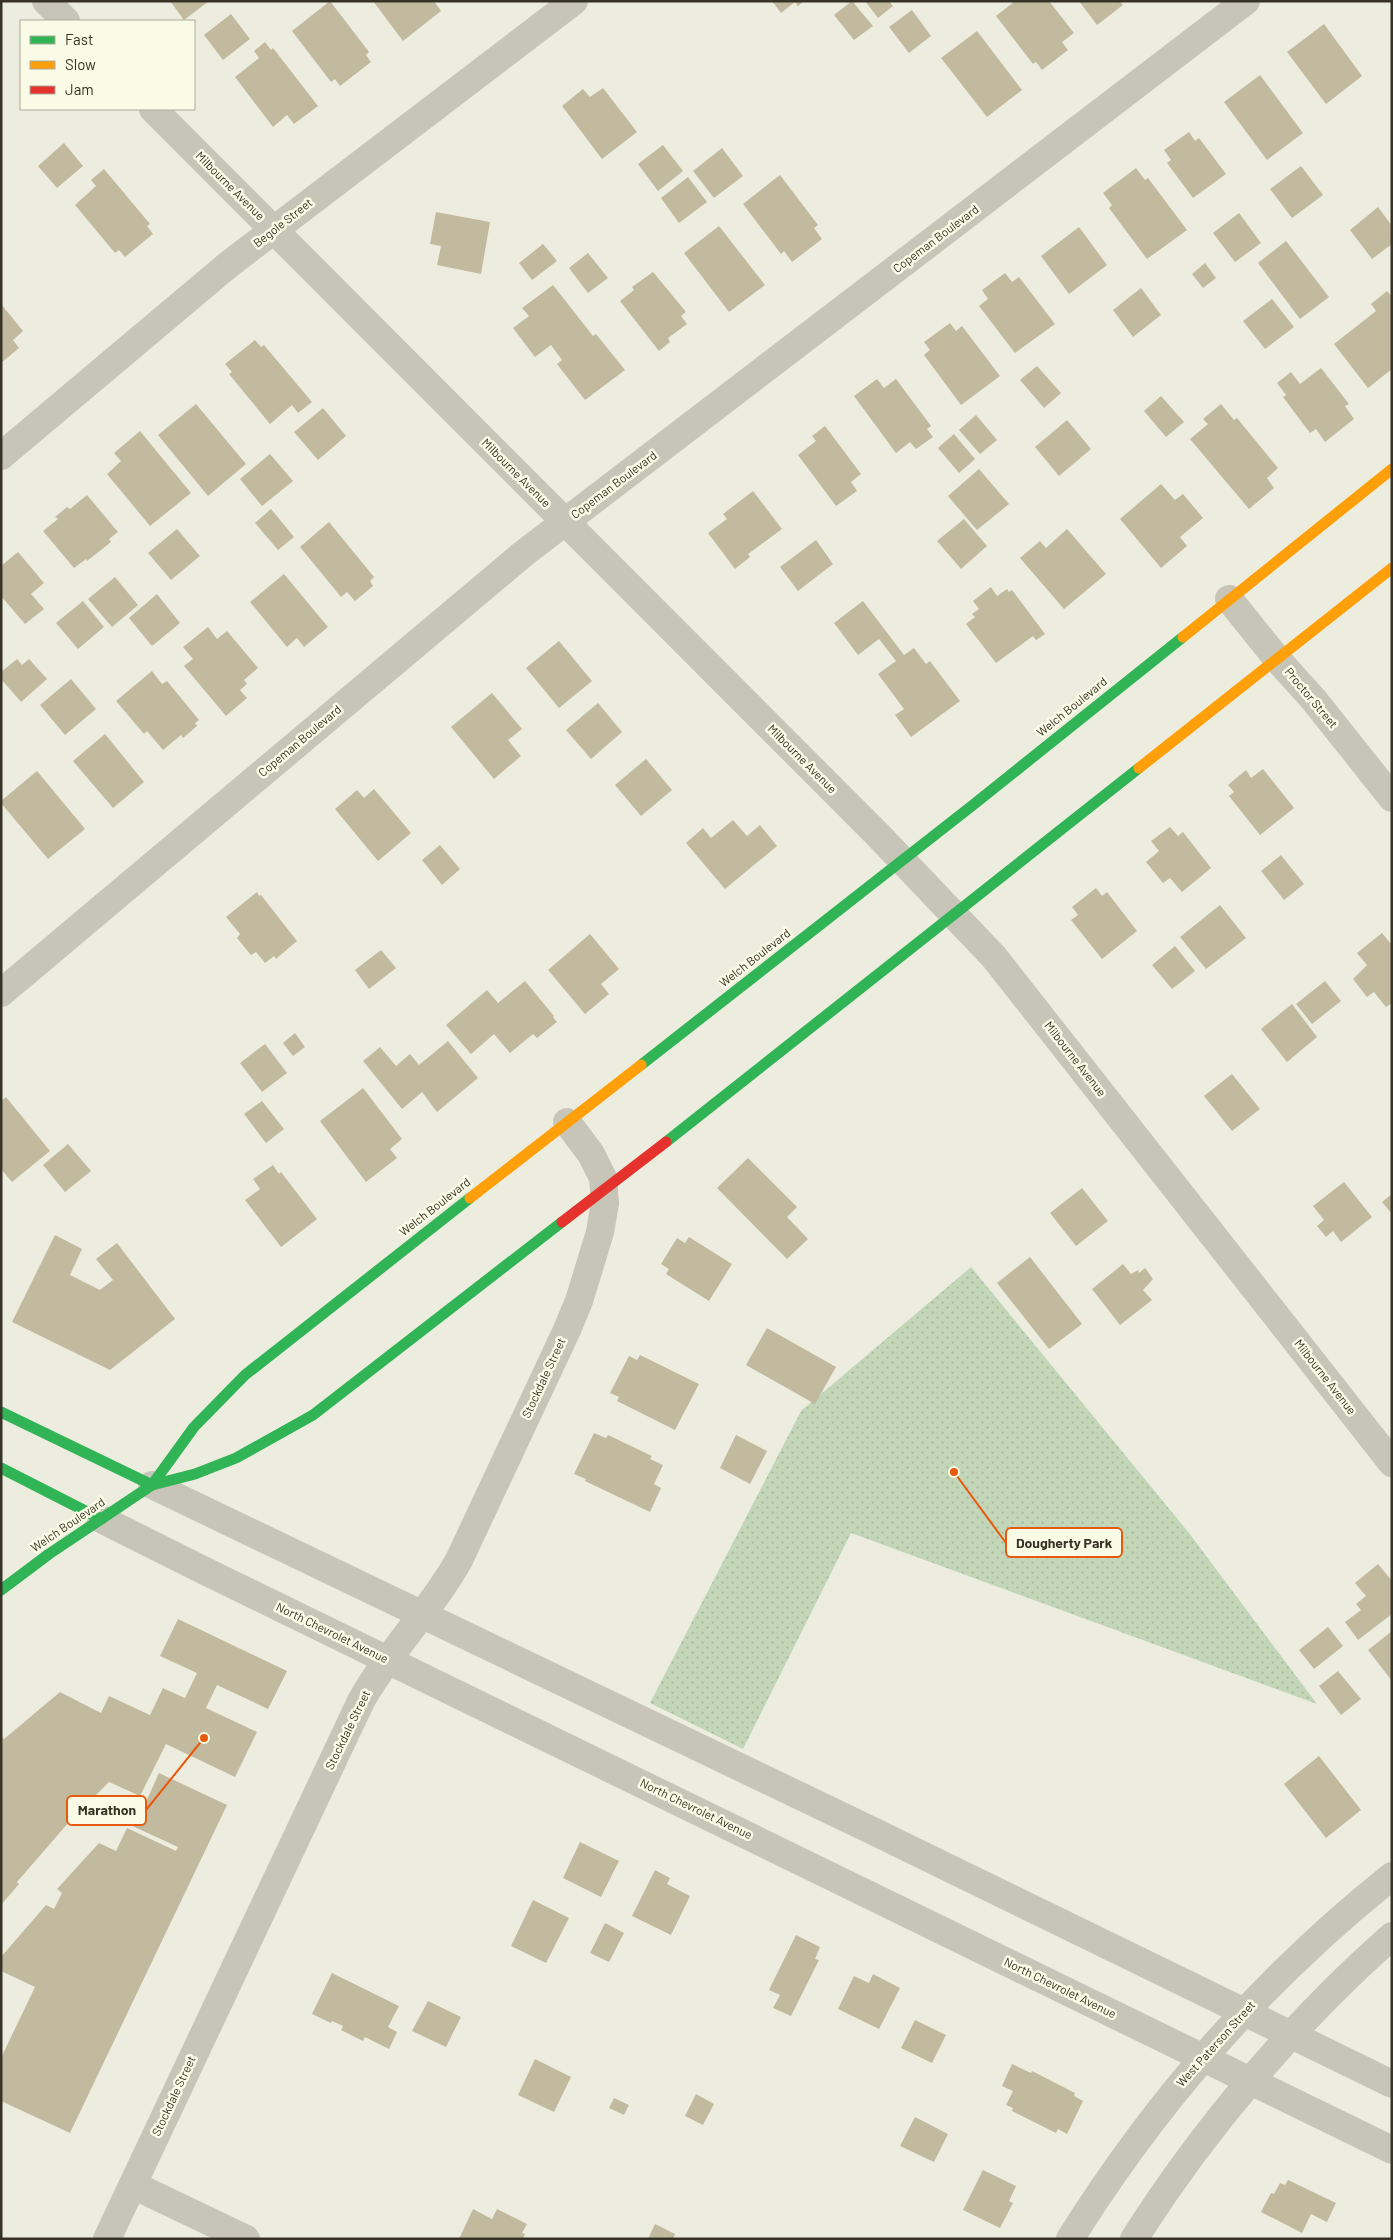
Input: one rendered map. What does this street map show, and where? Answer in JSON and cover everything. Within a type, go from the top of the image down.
[{"type":"main road","name":"Welch Boulevard","points":[[152,1485],[178,1444],[199,1420],[245,1375],[902,860],[1392,469]]},
{"type":"main road","name":"Welch Boulevard","points":[[1,1590],[152,1485],[172,1481],[214,1467],[266,1442],[313,1415],[955,914],[1392,568]]},
{"type":"main road","points":[[1,1412],[152,1485]]},
{"type":"main road","name":"North Chevrolet Avenue","points":[[1,1468],[101,1519]]},
{"type":"street","points":[[46,1],[65,20]]},
{"type":"street","name":"Begole Street","points":[[1,456],[228,265],[574,1]]},
{"type":"street","name":"Copeman Boulevard","points":[[1,993],[523,554],[1246,1]]},
{"type":"street","name":"Milbourne Avenue","points":[[154,110],[955,914],[994,957],[1392,1464]]},
{"type":"street","name":"Proctor Street","points":[[1229,599],[1278,660],[1314,700],[1392,798]]},
{"type":"street","name":"Stockdale Street","points":[[107,2239],[361,1701],[459,1560],[566,1332],[581,1293],[600,1232],[604,1214],[605,1188],[603,1178],[594,1161],[567,1122]]},
{"type":"street","points":[[152,1485],[1392,2084]]},
{"type":"street","name":"North Chevrolet Avenue","points":[[101,1519],[1392,2150]]},
{"type":"street","name":"West Paterson Street","points":[[1070,2239],[1124,2156],[1202,2058],[1244,2012],[1333,1924],[1392,1876]]},
{"type":"street","points":[[1134,2239],[1166,2189],[1291,2035],[1352,1972],[1392,1936]]},
{"type":"street","points":[[133,2185],[246,2239]]},
{"type":"green space","points":[[971,1267],[1189,1533],[1317,1704],[851,1533],[743,1749],[650,1703],[801,1411]]},
{"type":"building","points":[[170,1],[209,1],[184,20]]},
{"type":"building","points":[[330,1],[369,52],[366,55],[371,62],[340,86],[335,79],[331,82],[292,31]]},
{"type":"building","points":[[373,1],[434,1],[441,11],[403,41]]},
{"type":"building","points":[[772,1],[804,1],[798,6],[795,2],[781,13]]},
{"type":"building","points":[[852,1],[873,26],[854,40],[834,15]]},
{"type":"building","points":[[865,1],[889,1],[893,6],[878,18]]},
{"type":"building","points":[[1015,1],[1049,1],[1074,33],[1062,42],[1068,50],[1042,70],[1036,62],[1033,64],[996,16]]},
{"type":"building","points":[[1079,1],[1120,1],[1123,5],[1097,25]]},
{"type":"building","points":[[912,10],[931,36],[909,53],[889,27]]},
{"type":"building","points":[[231,14],[250,39],[223,60],[204,35]]},
{"type":"building","points":[[1324,24],[1362,76],[1326,104],[1287,52]]},
{"type":"building","points":[[977,31],[1022,90],[987,117],[941,58]]},
{"type":"building","points":[[265,42],[271,50],[273,48],[318,106],[294,124],[287,115],[273,127],[235,77],[259,58],[254,51]]},
{"type":"building","points":[[1260,75],[1303,133],[1267,160],[1224,102]]},
{"type":"building","points":[[603,88],[637,132],[602,159],[562,106],[583,89],[590,97]]},
{"type":"building","points":[[1189,132],[1195,141],[1199,138],[1226,174],[1193,198],[1167,163],[1171,160],[1164,150]]},
{"type":"building","points":[[64,143],[83,166],[57,188],[38,166]]},
{"type":"building","points":[[663,145],[683,171],[658,191],[638,164]]},
{"type":"building","points":[[722,148],[743,176],[714,198],[693,171]]},
{"type":"building","points":[[1301,166],[1323,195],[1292,218],[1270,189]]},
{"type":"building","points":[[1136,168],[1145,180],[1148,178],[1187,230],[1147,259],[1109,208],[1112,205],[1103,193]]},
{"type":"building","points":[[104,169],[150,224],[147,226],[153,234],[125,257],[119,250],[115,253],[75,205],[96,186],[91,180]]},
{"type":"building","points":[[780,175],[818,225],[814,228],[822,239],[792,262],[784,251],[781,254],[743,204]]},
{"type":"building","points":[[688,177],[707,202],[679,223],[661,198]]},
{"type":"building","points":[[1378,207],[1392,226],[1392,244],[1372,259],[1350,230]]},
{"type":"building","points":[[436,212],[490,222],[481,274],[437,265],[441,246],[430,244]]},
{"type":"building","points":[[1239,213],[1261,243],[1235,262],[1213,233]]},
{"type":"building","points":[[719,226],[765,285],[729,312],[684,253]]},
{"type":"building","points":[[1079,227],[1107,265],[1069,294],[1041,256]]},
{"type":"building","points":[[1286,241],[1329,297],[1300,319],[1258,263]]},
{"type":"building","points":[[543,244],[557,261],[532,280],[519,263]]},
{"type":"building","points":[[588,253],[608,278],[588,293],[569,268]]},
{"type":"building","points":[[1205,263],[1216,278],[1203,288],[1192,274]]},
{"type":"building","points":[[653,272],[686,312],[681,316],[687,324],[668,338],[670,342],[659,351],[620,301],[634,290],[632,287]]},
{"type":"building","points":[[1005,273],[1012,282],[1019,277],[1055,324],[1015,353],[979,306],[988,299],[982,290]]},
{"type":"building","points":[[553,285],[593,336],[596,334],[625,370],[585,400],[557,364],[562,360],[551,345],[535,357],[513,328],[529,316],[522,308]]},
{"type":"building","points":[[1141,288],[1161,315],[1133,337],[1113,310]]},
{"type":"building","points":[[1387,291],[1392,297],[1392,369],[1368,388],[1334,344],[1376,311],[1371,304]]},
{"type":"building","points":[[1272,299],[1294,327],[1265,349],[1243,321]]},
{"type":"building","points":[[1,304],[23,331],[13,340],[19,348],[1,363]]},
{"type":"building","points":[[950,323],[956,331],[962,326],[1000,376],[961,405],[924,355],[930,350],[924,342]]},
{"type":"building","points":[[255,340],[261,347],[264,345],[312,402],[298,413],[292,405],[270,424],[229,374],[232,372],[225,364]]},
{"type":"building","points":[[1037,366],[1061,393],[1044,408],[1020,380]]},
{"type":"building","points":[[1321,368],[1349,404],[1345,406],[1354,419],[1325,442],[1316,429],[1310,433],[1283,397],[1286,395],[1277,383],[1291,372],[1300,384]]},
{"type":"building","points":[[877,379],[884,388],[896,379],[931,426],[927,429],[933,437],[916,449],[910,442],[896,453],[854,396]]},
{"type":"building","points":[[1161,396],[1184,422],[1166,437],[1144,411]]},
{"type":"building","points":[[196,404],[246,464],[208,496],[158,435]]},
{"type":"building","points":[[1221,404],[1234,420],[1237,418],[1278,468],[1267,478],[1274,488],[1249,509],[1190,439],[1208,424],[1203,419]]},
{"type":"building","points":[[323,408],[346,436],[318,460],[294,432]]},
{"type":"building","points":[[976,415],[997,440],[980,454],[959,430]]},
{"type":"building","points":[[1067,420],[1091,449],[1059,476],[1035,447]]},
{"type":"building","points":[[825,426],[861,474],[851,482],[857,491],[836,506],[798,455],[816,441],[812,436]]},
{"type":"building","points":[[140,431],[191,493],[150,526],[107,474],[121,461],[114,453]]},
{"type":"building","points":[[954,434],[975,459],[959,473],[938,448]]},
{"type":"building","points":[[270,454],[293,481],[262,506],[240,479]]},
{"type":"building","points":[[979,469],[1009,504],[977,530],[948,496]]},
{"type":"building","points":[[1161,484],[1175,500],[1183,494],[1203,518],[1180,537],[1187,546],[1161,568],[1120,519]]},
{"type":"building","points":[[753,491],[782,529],[748,554],[750,557],[735,569],[708,533],[727,519],[723,514]]},
{"type":"building","points":[[87,495],[118,532],[109,539],[111,542],[87,561],[86,559],[74,568],[43,531],[58,519],[55,517],[67,507],[70,509]]},
{"type":"building","points":[[271,509],[294,537],[278,550],[255,523]]},
{"type":"building","points":[[964,519],[987,546],[961,569],[937,541]]},
{"type":"building","points":[[329,522],[374,577],[370,581],[373,586],[355,601],[347,592],[341,597],[300,547]]},
{"type":"building","points":[[177,529],[200,556],[171,580],[148,553]]},
{"type":"building","points":[[1067,529],[1106,574],[1064,609],[1020,558],[1040,541],[1046,548]]},
{"type":"building","points":[[816,540],[833,564],[798,591],[780,567]]},
{"type":"building","points":[[18,552],[44,583],[31,594],[44,609],[25,624],[1,596],[1,566]]},
{"type":"building","points":[[284,574],[328,627],[304,647],[297,638],[287,647],[250,602]]},
{"type":"building","points":[[115,577],[138,605],[112,627],[88,599]]},
{"type":"building","points":[[991,587],[997,596],[1007,589],[1009,592],[1012,590],[1045,634],[1036,640],[1033,636],[996,663],[966,624],[975,617],[972,614],[979,609],[973,601]]},
{"type":"building","points":[[157,594],[180,623],[152,646],[129,618]]},
{"type":"building","points":[[83,601],[104,627],[78,649],[56,623]]},
{"type":"building","points":[[863,601],[904,655],[914,648],[926,664],[930,661],[960,701],[911,737],[895,715],[904,709],[878,674],[896,661],[879,639],[858,655],[834,623]]},
{"type":"building","points":[[208,627],[217,639],[227,631],[258,668],[244,680],[247,684],[240,690],[247,698],[226,716],[184,666],[193,659],[183,647]]},
{"type":"building","points":[[559,641],[592,681],[559,708],[526,668]]},
{"type":"building","points":[[17,659],[22,665],[29,659],[47,679],[21,702],[1,679],[1,672]]},
{"type":"building","points":[[152,671],[162,684],[167,681],[199,720],[195,723],[197,726],[183,738],[181,735],[163,750],[147,731],[144,734],[116,701]]},
{"type":"building","points":[[71,679],[96,709],[65,735],[40,705]]},
{"type":"building","points":[[492,693],[522,729],[508,740],[521,756],[494,779],[451,727]]},
{"type":"building","points":[[598,703],[622,732],[591,759],[566,730]]},
{"type":"building","points":[[105,734],[144,782],[113,808],[73,761]]},
{"type":"building","points":[[646,759],[672,790],[641,816],[615,785]]},
{"type":"building","points":[[1263,769],[1294,808],[1260,835],[1229,796],[1234,792],[1228,785],[1246,770],[1251,778]]},
{"type":"building","points":[[37,771],[85,829],[48,859],[1,803]]},
{"type":"building","points":[[374,789],[411,833],[378,861],[335,809],[357,790],[364,798]]},
{"type":"building","points":[[733,820],[747,836],[760,825],[777,846],[725,889],[686,843],[703,828],[711,838]]},
{"type":"building","points":[[1170,827],[1178,836],[1183,832],[1211,868],[1182,892],[1170,878],[1163,883],[1146,862],[1159,851],[1151,841]]},
{"type":"building","points":[[440,845],[460,869],[442,885],[422,860]]},
{"type":"building","points":[[1281,855],[1304,884],[1284,900],[1261,871]]},
{"type":"building","points":[[1096,888],[1102,896],[1107,892],[1137,931],[1102,959],[1071,920],[1078,915],[1072,907]]},
{"type":"building","points":[[257,892],[297,941],[276,959],[274,956],[265,963],[256,952],[251,955],[237,938],[240,934],[226,917]]},
{"type":"building","points":[[1220,905],[1246,938],[1206,969],[1180,937]]},
{"type":"building","points":[[1382,933],[1392,945],[1392,1003],[1386,1007],[1374,992],[1367,997],[1353,979],[1367,965],[1357,953]]},
{"type":"building","points":[[590,934],[619,969],[601,984],[609,994],[585,1014],[548,970]]},
{"type":"building","points":[[1175,946],[1195,971],[1172,989],[1152,965]]},
{"type":"building","points":[[381,950],[396,968],[369,989],[355,970]]},
{"type":"building","points":[[525,981],[557,1022],[537,1038],[533,1034],[510,1053],[494,1034],[471,1054],[446,1025],[487,990],[498,1003]]},
{"type":"building","points":[[1325,981],[1341,1001],[1312,1024],[1296,1004]]},
{"type":"building","points":[[1292,1004],[1317,1037],[1287,1062],[1261,1029]]},
{"type":"building","points":[[295,1033],[305,1047],[293,1056],[283,1043]]},
{"type":"building","points":[[448,1041],[478,1078],[437,1112],[422,1092],[402,1109],[363,1061],[380,1047],[396,1066],[410,1054],[419,1065]]},
{"type":"building","points":[[265,1044],[287,1073],[262,1092],[240,1063]]},
{"type":"building","points":[[1232,1074],[1260,1109],[1232,1131],[1204,1096]]},
{"type":"building","points":[[363,1088],[402,1139],[390,1149],[397,1158],[366,1182],[320,1121]]},
{"type":"building","points":[[6,1097],[50,1151],[12,1182],[1,1169],[1,1101]]},
{"type":"building","points":[[262,1101],[284,1129],[266,1143],[244,1114]]},
{"type":"building","points":[[68,1144],[91,1171],[65,1192],[43,1165]]},
{"type":"building","points":[[748,1158],[797,1207],[787,1217],[808,1239],[787,1259],[717,1188]]},
{"type":"building","points":[[273,1165],[279,1174],[281,1172],[317,1219],[281,1247],[245,1200],[260,1189],[253,1179]]},
{"type":"building","points":[[1344,1182],[1372,1217],[1341,1242],[1333,1231],[1326,1237],[1317,1226],[1324,1220],[1313,1206]]},
{"type":"building","points":[[1082,1188],[1108,1221],[1076,1246],[1050,1213]]},
{"type":"building","points":[[1392,1194],[1392,1214],[1382,1202]]},
{"type":"building","points":[[55,1235],[82,1249],[70,1275],[100,1290],[113,1280],[96,1259],[117,1243],[175,1319],[110,1370],[12,1322]]},
{"type":"building","points":[[689,1237],[732,1264],[709,1301],[666,1274],[669,1269],[661,1264],[677,1238],[685,1243]]},
{"type":"building","points":[[1030,1257],[1082,1324],[1049,1349],[997,1283]]},
{"type":"building","points":[[1123,1264],[1131,1274],[1138,1270],[1139,1273],[1145,1268],[1153,1279],[1143,1290],[1152,1300],[1120,1325],[1092,1289]]},
{"type":"building","points":[[767,1328],[836,1367],[815,1404],[746,1365]]},
{"type":"building","points":[[640,1355],[699,1384],[675,1430],[617,1401],[619,1397],[610,1393],[629,1356],[637,1360]]},
{"type":"building","points":[[594,1433],[606,1438],[608,1435],[652,1456],[650,1459],[663,1465],[654,1484],[661,1488],[650,1512],[574,1474]]},
{"type":"building","points":[[736,1435],[767,1451],[750,1484],[720,1468]]},
{"type":"building","points":[[1378,1564],[1392,1581],[1392,1614],[1358,1640],[1345,1622],[1361,1610],[1356,1604],[1366,1596],[1355,1583]]},
{"type":"building","points":[[178,1619],[287,1671],[268,1709],[217,1685],[206,1708],[257,1732],[235,1777],[166,1744],[140,1796],[109,1782],[69,1822],[17,1882],[19,1884],[1,1905],[1,1736],[4,1739],[60,1692],[101,1713],[109,1696],[150,1715],[163,1688],[185,1698],[197,1673],[160,1656]]},
{"type":"building","points":[[1328,1627],[1343,1646],[1314,1669],[1299,1650]]},
{"type":"building","points":[[1392,1631],[1392,1681],[1368,1650]]},
{"type":"building","points":[[1338,1671],[1361,1699],[1341,1715],[1319,1686]]},
{"type":"building","points":[[1319,1756],[1361,1810],[1326,1838],[1284,1784]]},
{"type":"building","points":[[159,1773],[227,1805],[70,2133],[1,2101],[1,2058],[35,1987],[1,1971],[1,1957],[46,1905],[54,1909],[62,1893],[57,1889],[99,1843],[116,1851],[127,1828],[176,1851],[178,1847],[128,1824],[140,1799],[146,1802]]},
{"type":"building","points":[[580,1842],[619,1861],[601,1897],[563,1878]]},
{"type":"building","points":[[655,1870],[670,1878],[667,1884],[690,1896],[671,1935],[632,1916]]},
{"type":"building","points":[[533,1900],[569,1918],[546,1963],[511,1946]]},
{"type":"building","points":[[605,1923],[624,1933],[609,1962],[590,1953]]},
{"type":"building","points":[[796,1935],[820,1947],[815,1959],[819,1960],[791,2016],[773,2008],[780,1995],[769,1990]]},
{"type":"building","points":[[332,1973],[399,2006],[388,2027],[397,2032],[389,2049],[365,2037],[363,2041],[341,2030],[343,2026],[332,2021],[331,2023],[312,2014]]},
{"type":"building","points":[[873,1974],[900,1988],[879,2029],[838,2009],[854,1976],[869,1983]]},
{"type":"building","points":[[428,2001],[461,2017],[446,2047],[412,2031]]},
{"type":"building","points":[[915,2020],[946,2035],[932,2063],[901,2048]]},
{"type":"building","points":[[535,2059],[571,2077],[554,2112],[518,2095]]},
{"type":"building","points":[[1012,2064],[1031,2073],[1032,2071],[1075,2093],[1074,2096],[1083,2101],[1067,2134],[1058,2129],[1056,2133],[1012,2111],[1013,2108],[1006,2105],[1013,2091],[1002,2086]]},
{"type":"building","points":[[696,2094],[714,2104],[703,2125],[685,2116]]},
{"type":"building","points":[[614,2098],[629,2105],[624,2115],[609,2108]]},
{"type":"building","points":[[915,2117],[948,2134],[934,2162],[900,2146]]},
{"type":"building","points":[[983,2170],[1016,2186],[1009,2201],[1013,2203],[1000,2228],[963,2210]]},
{"type":"building","points":[[1288,2180],[1336,2203],[1327,2222],[1311,2214],[1302,2233],[1261,2212],[1271,2193],[1274,2194],[1280,2183],[1285,2185]]},
{"type":"building","points":[[473,2209],[492,2219],[497,2209],[527,2224],[522,2233],[525,2234],[523,2239],[459,2239]]},
{"type":"building","points":[[655,2224],[675,2234],[673,2239],[648,2239]]},
{"type":"traffic: fast","points":[[641,1065],[973,805],[1183,637]]},
{"type":"traffic: fast","points":[[666,1142],[1139,768]]},
{"type":"traffic: fast","points":[[152,1485],[194,1427],[245,1375],[470,1198]]},
{"type":"traffic: fast","points":[[1,1590],[49,1554],[152,1485],[195,1474],[236,1458],[313,1415],[562,1222]]},
{"type":"traffic: fast","points":[[1,1412],[152,1485]]},
{"type":"traffic: fast","points":[[1,1468],[101,1519]]},
{"type":"traffic: slow","points":[[1183,637],[1392,469]]},
{"type":"traffic: slow","points":[[1139,768],[1392,568]]},
{"type":"traffic: slow","points":[[470,1198],[641,1065]]},
{"type":"traffic: jam","points":[[562,1222],[666,1142]]},
{"type":"place","name":"Dougherty Park","points":[[954,1472]]},
{"type":"place","name":"Marathon","points":[[204,1738]]}]
